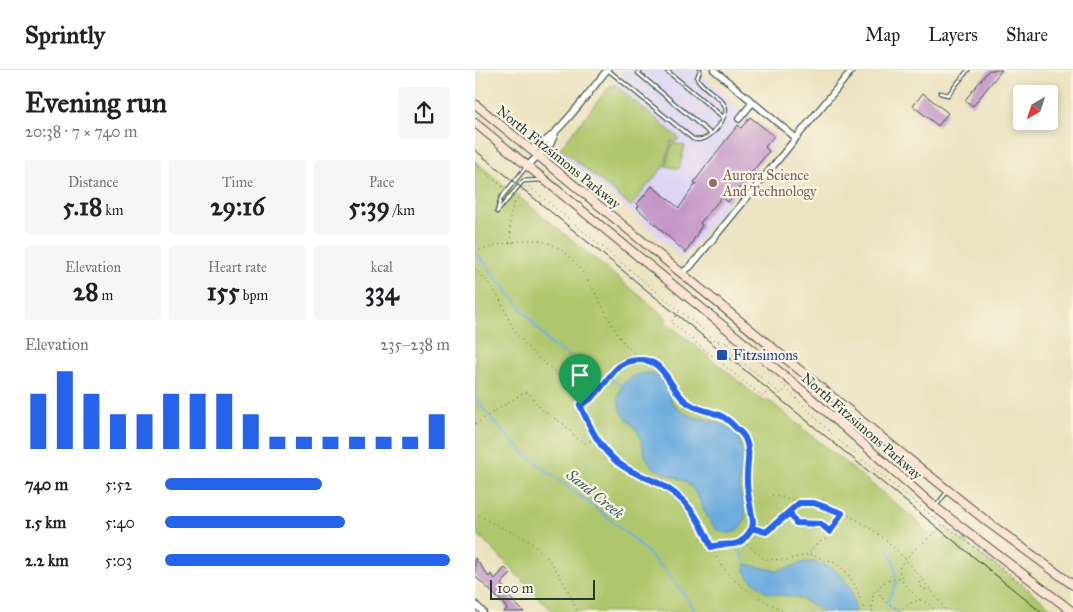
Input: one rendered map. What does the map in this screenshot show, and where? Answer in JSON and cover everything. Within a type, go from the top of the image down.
[{"type":"main road","name":"North Fitzsimons Parkway","points":[[475,104],[948,491],[1073,585]]},
{"type":"main road","name":"North Fitzsimons Parkway","points":[[475,123],[803,391],[935,507],[1073,612]]},
{"type":"street","points":[[530,149],[537,148],[556,132],[607,70]]},
{"type":"street","points":[[713,70],[796,138]]},
{"type":"street","points":[[681,273],[690,267],[851,70]]},
{"type":"street","points":[[739,119],[753,102]]},
{"type":"street","points":[[527,166],[550,145],[556,132]]},
{"type":"street","points":[[475,604],[483,612]]},
{"type":"lane","points":[[607,70],[693,139],[705,140],[723,117],[726,109],[725,104],[701,86],[697,78],[700,70]]},
{"type":"lane","points":[[641,70],[638,73],[711,134]]},
{"type":"lane","points":[[666,70],[723,117]]},
{"type":"lane","points":[[940,93],[948,94],[968,70]]},
{"type":"lane","points":[[527,166],[501,198],[497,212],[521,183],[529,179],[544,180]]},
{"type":"lane","points":[[935,507],[948,491]]},
{"type":"path","points":[[475,164],[505,188]]},
{"type":"path","points":[[513,243],[509,216],[515,200],[527,186],[781,394],[786,388]]},
{"type":"path","points":[[475,251],[531,240],[543,242],[558,250],[576,265],[591,282],[618,336],[642,360],[655,365],[665,372],[683,398],[695,407],[725,416],[745,438],[749,461],[747,482],[753,522],[752,528],[743,541],[732,546],[711,547]]},
{"type":"path","points":[[475,269],[496,292],[520,338],[557,373],[580,405],[595,439],[621,466],[665,487],[685,502],[699,519],[711,547],[723,567],[740,586],[753,596],[785,612]]},
{"type":"path","points":[[679,311],[671,322],[763,397],[771,386]]},
{"type":"path","points":[[717,342],[720,338],[728,345],[731,340]]},
{"type":"path","points":[[580,405],[596,396],[612,375],[624,364],[642,360]]},
{"type":"path","points":[[782,384],[837,440],[943,525],[1033,592]]},
{"type":"path","points":[[475,424],[523,393],[529,392],[543,411],[565,425],[580,441],[585,443],[595,439]]},
{"type":"path","points":[[731,429],[734,426]]},
{"type":"path","points":[[743,483],[747,482]]},
{"type":"path","points":[[772,494],[820,504],[867,526],[904,560],[947,612]]},
{"type":"path","points":[[820,504],[826,495]]},
{"type":"path","points":[[752,528],[766,532],[790,513],[796,504],[806,502]]},
{"type":"path","points":[[475,512],[525,539],[542,552],[558,572],[578,612]]},
{"type":"path","points":[[790,513],[796,523],[821,524],[830,532]]},
{"type":"path","points":[[743,541],[758,556],[767,560],[797,558],[809,553],[815,545],[828,538],[842,513]]},
{"type":"path","points":[[937,612],[928,603],[920,600],[909,590],[900,578],[899,569],[904,560],[935,535],[943,525]]},
{"type":"path","points":[[809,553],[832,562],[847,572],[858,590],[865,612]]},
{"type":"path","points":[[872,612],[873,593],[883,582],[900,578]]},
{"type":"path","points":[[919,582],[922,588],[931,591]]},
{"type":"path","points":[[879,587],[879,594],[883,600],[900,611],[910,603],[920,600]]},
{"type":"shaded area","points":[[623,70],[696,70],[776,139],[775,144],[683,259],[628,209],[557,151]]},
{"type":"green space","points":[[615,85],[679,138],[676,142],[671,141],[665,165],[631,206],[560,148],[610,86]]},
{"type":"green space","points":[[672,143],[685,146],[679,169],[666,166]]},
{"type":"green space","points":[[475,161],[667,318],[665,321],[672,327],[764,402],[767,399],[918,522],[926,532],[936,536],[944,526],[1057,612],[553,612],[475,531]]},
{"type":"water","points":[[647,373],[661,378],[667,386],[675,406],[683,412],[721,424],[730,428],[737,435],[742,451],[740,491],[745,518],[741,527],[735,532],[726,533],[718,530],[712,525],[696,493],[687,483],[656,469],[648,462],[638,433],[622,412],[618,397],[627,380],[633,376]]},
{"type":"water","points":[[805,562],[816,562],[825,565],[841,575],[851,592],[855,612],[823,612],[800,598],[767,593],[749,578],[745,570],[746,564],[777,571]]},
{"type":"building","points":[[989,70],[1002,70],[973,106],[965,100]]},
{"type":"building","points":[[923,93],[948,113],[938,126],[913,106]]},
{"type":"building","points":[[750,117],[774,136],[765,147],[769,151],[728,202],[722,197],[700,223],[702,225],[686,253],[637,208],[639,206],[637,204],[652,186],[679,208],[696,183],[694,182],[726,140],[738,125],[741,128]]},
{"type":"building","points":[[475,558],[489,577],[491,574],[495,579],[505,568],[511,574],[501,584],[510,594],[508,596],[524,612],[503,612],[507,609],[501,601],[475,576]]},
{"type":"waterway","points":[[479,256],[551,345],[621,385]]},
{"type":"waterway","name":"Sand Creek","points":[[475,396],[488,414],[517,446],[550,474],[616,524],[642,547],[677,584],[696,612]]},
{"type":"waterway","points":[[887,547],[894,562],[896,577]]},
{"type":"waterway","points":[[739,548],[746,564]]},
{"type":"waterway","points":[[897,581],[887,604],[897,611]]},
{"type":"tram line","points":[[475,150],[1041,612]]},
{"type":"place","name":"Aurora Science And Technology","points":[[713,183]]},
{"type":"place","name":"Fitzsimons","points":[[722,355]]},
{"type":"route","points":[[580,405],[596,396],[620,366],[637,360],[649,362],[665,372],[680,395],[689,404],[725,416],[745,438],[749,461],[747,488],[753,522],[752,528],[759,532],[766,532],[790,513],[796,523],[815,522],[825,525],[830,532],[840,518],[842,513],[830,508],[814,503],[799,503],[791,509],[790,513],[775,526],[766,532],[759,532],[752,528],[743,541],[732,546],[716,545],[711,547],[699,519],[679,497],[665,487],[627,470],[600,446],[580,405]]}]
